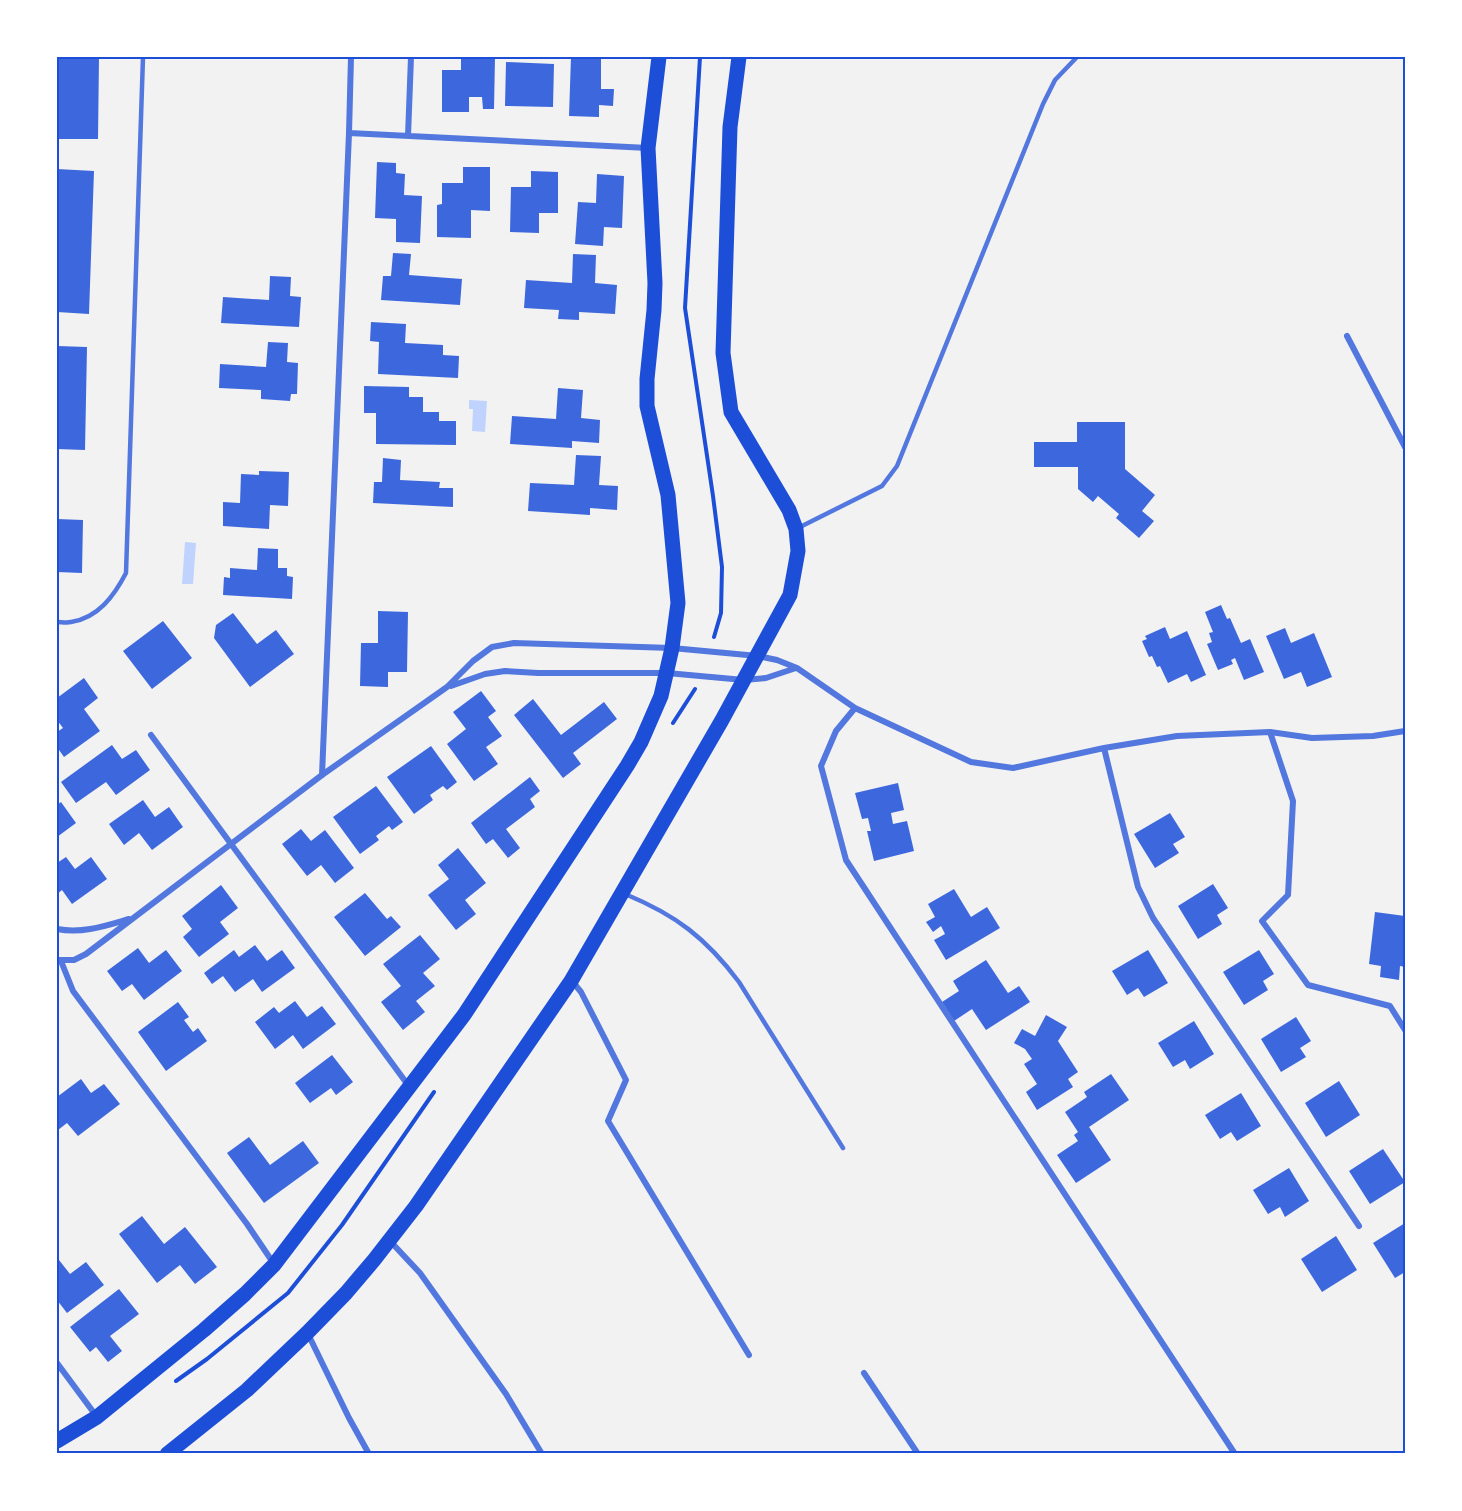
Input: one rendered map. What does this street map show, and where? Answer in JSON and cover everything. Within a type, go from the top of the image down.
[{"type":"main road","points":[[57,1441],[97,1417],[204,1330],[274,1265],[464,1015],[641,742],[661,696],[672,648],[678,603],[668,495],[647,406],[655,283],[648,148],[659,57]]},
{"type":"main road","points":[[172,1453],[248,1390],[307,1333],[346,1293],[390,1241],[572,981],[722,720],[790,594],[798,550],[796,529],[789,510],[731,412],[723,353],[730,127],[739,57]]},
{"type":"street","points":[[322,775],[351,57]]},
{"type":"street","points":[[408,136],[411,57]]},
{"type":"street","points":[[349,134],[648,148]]},
{"type":"street","points":[[1347,336],[1405,447]]},
{"type":"street","points":[[274,1265],[247,1224],[73,991],[59,961],[74,960],[86,954],[322,775],[447,687],[473,661],[492,647],[514,643],[672,648],[758,656],[777,660],[797,668],[855,708],[971,762],[1013,768],[1104,748],[1178,736],[1270,732],[1312,738],[1373,736],[1405,731]]},
{"type":"street","points":[[447,687],[485,674],[505,671],[667,673],[744,680],[766,678],[797,668]]},
{"type":"street","points":[[855,708],[836,731],[821,766],[846,860],[1235,1454]]},
{"type":"street","points":[[1270,732],[1293,801],[1288,894],[1262,921],[1308,985],[1390,1006],[1405,1030]]},
{"type":"street","points":[[151,735],[410,1088]]},
{"type":"street","points":[[1104,748],[1138,887],[1153,918],[1359,1226]]},
{"type":"street","points":[[57,929],[93,930],[135,917]]},
{"type":"street","points":[[572,981],[581,992],[626,1080],[608,1121],[749,1355]]},
{"type":"street","points":[[390,1241],[420,1273],[506,1394],[542,1454]]},
{"type":"street","points":[[307,1333],[369,1454]]},
{"type":"street","points":[[57,1363],[97,1417]]},
{"type":"street","points":[[864,1372],[918,1454]]},
{"type":"lane","points":[[57,622],[71,623],[90,616],[105,605],[126,573],[143,57]]},
{"type":"lane","points":[[796,529],[882,486],[897,466],[1043,104],[1055,80],[1077,57]]},
{"type":"lane","points":[[622,893],[670,915],[690,929],[725,963],[843,1148]]},
{"type":"path","points":[[700,57],[685,308],[722,567],[721,614],[710,651]]},
{"type":"path","points":[[672,726],[702,677]]},
{"type":"path","points":[[169,1386],[207,1359],[288,1293],[342,1225],[436,1089]]},
{"type":"water","points":[[469,400],[487,401],[485,432],[472,431],[473,409],[469,409]]},
{"type":"water","points":[[185,542],[196,543],[193,584],[182,584]]},
{"type":"building","points":[[58,57],[99,57],[98,139],[57,139]]},
{"type":"building","points":[[461,57],[495,57],[494,109],[483,109],[482,97],[469,97],[469,112],[442,112],[442,70],[461,70]]},
{"type":"building","points":[[571,57],[601,57],[601,89],[614,89],[613,106],[599,105],[599,117],[569,116]]},
{"type":"building","points":[[506,62],[554,64],[553,107],[505,106]]},
{"type":"building","points":[[377,162],[396,163],[396,173],[405,174],[404,195],[422,196],[420,243],[396,242],[396,219],[375,218]]},
{"type":"building","points":[[463,167],[490,167],[490,211],[471,210],[471,238],[437,237],[437,205],[442,204],[442,183],[463,183]]},
{"type":"building","points":[[57,169],[94,171],[89,314],[57,312]]},
{"type":"building","points":[[531,171],[558,172],[558,213],[539,213],[539,233],[510,232],[511,187],[531,187]]},
{"type":"building","points":[[597,174],[624,176],[622,228],[604,227],[603,246],[575,244],[578,202],[596,203]]},
{"type":"building","points":[[393,253],[411,254],[409,275],[462,279],[460,305],[381,300],[383,276],[391,276]]},
{"type":"building","points":[[573,254],[596,255],[595,283],[617,285],[615,314],[579,312],[579,320],[558,319],[559,310],[524,308],[526,280],[572,283]]},
{"type":"building","points":[[270,276],[291,277],[290,296],[301,297],[299,327],[221,323],[223,297],[269,300]]},
{"type":"building","points":[[371,322],[406,324],[405,343],[443,345],[443,355],[459,356],[458,378],[378,374],[379,342],[370,341]]},
{"type":"building","points":[[268,342],[288,343],[287,362],[298,363],[297,394],[291,394],[290,401],[261,399],[261,390],[219,388],[220,364],[266,367]]},
{"type":"building","points":[[57,346],[87,347],[85,450],[57,449]]},
{"type":"building","points":[[364,386],[409,387],[409,397],[423,397],[423,412],[439,412],[439,421],[456,421],[456,445],[376,444],[376,413],[364,413]]},
{"type":"building","points":[[558,388],[583,390],[581,418],[600,420],[599,443],[572,441],[572,448],[510,444],[512,416],[556,419]]},
{"type":"building","points":[[1077,422],[1125,422],[1125,469],[1155,495],[1142,511],[1154,521],[1139,538],[1116,518],[1119,514],[1098,496],[1093,502],[1078,489],[1078,467],[1034,467],[1034,442],[1077,442]]},
{"type":"building","points":[[576,455],[601,456],[599,485],[618,486],[617,510],[590,508],[590,515],[528,511],[530,483],[574,485]]},
{"type":"building","points":[[383,458],[401,460],[400,480],[440,482],[439,488],[453,488],[453,507],[373,503],[374,482],[382,482]]},
{"type":"building","points":[[259,471],[289,472],[288,506],[270,505],[269,529],[223,526],[223,502],[240,503],[241,474],[259,475]]},
{"type":"building","points":[[57,519],[83,520],[82,573],[57,572]]},
{"type":"building","points":[[258,548],[278,549],[278,568],[287,568],[287,576],[293,577],[292,599],[223,595],[224,577],[230,578],[230,568],[257,570]]},
{"type":"building","points":[[1221,605],[1227,619],[1230,618],[1241,643],[1250,639],[1264,672],[1244,680],[1235,658],[1231,660],[1233,664],[1218,670],[1207,644],[1212,642],[1209,633],[1213,632],[1205,612]]},
{"type":"building","points":[[378,611],[408,612],[407,672],[388,672],[388,687],[360,686],[361,643],[378,643]]},
{"type":"building","points":[[233,613],[257,644],[276,630],[294,654],[250,687],[214,638],[216,625]]},
{"type":"building","points":[[163,621],[192,658],[152,689],[123,651]]},
{"type":"building","points":[[1165,627],[1170,639],[1187,631],[1206,675],[1191,682],[1187,674],[1168,683],[1160,666],[1157,667],[1152,656],[1149,657],[1142,641],[1147,639],[1145,636]]},
{"type":"building","points":[[1285,628],[1291,643],[1314,633],[1332,677],[1307,687],[1301,672],[1284,679],[1266,636]]},
{"type":"building","points":[[84,678],[98,698],[84,709],[100,731],[64,757],[57,747],[57,732],[63,728],[57,720],[57,698]]},
{"type":"building","points":[[481,691],[496,711],[488,717],[502,736],[486,747],[498,764],[474,781],[447,744],[466,729],[453,712]]},
{"type":"building","points":[[533,699],[561,735],[604,702],[617,719],[573,753],[581,764],[563,778],[514,715]]},
{"type":"building","points":[[112,745],[122,759],[136,750],[150,770],[116,795],[106,782],[76,803],[61,782]]},
{"type":"building","points":[[431,746],[457,782],[447,790],[443,786],[430,795],[433,800],[414,814],[387,777]]},
{"type":"building","points":[[530,777],[540,791],[530,799],[535,807],[506,829],[520,848],[508,858],[493,839],[486,844],[471,823]]},
{"type":"building","points":[[898,783],[904,810],[891,813],[893,824],[907,821],[914,851],[874,861],[867,831],[871,831],[868,818],[862,819],[855,793]]},
{"type":"building","points":[[376,786],[403,822],[392,830],[389,826],[376,836],[379,840],[360,854],[333,817]]},
{"type":"building","points":[[143,800],[155,817],[169,807],[183,827],[152,850],[139,833],[124,845],[109,824]]},
{"type":"building","points":[[61,802],[76,823],[57,837],[57,805]]},
{"type":"building","points":[[1170,813],[1185,837],[1173,844],[1179,853],[1155,868],[1134,834]]},
{"type":"building","points":[[301,829],[311,841],[325,830],[354,868],[335,883],[321,865],[307,876],[282,844]]},
{"type":"building","points":[[458,848],[486,883],[465,900],[476,914],[456,930],[428,895],[449,879],[438,865]]},
{"type":"building","points":[[66,857],[75,869],[91,857],[107,879],[72,904],[62,890],[57,894],[57,863]]},
{"type":"building","points":[[1213,884],[1228,908],[1217,915],[1222,924],[1198,939],[1178,906]]},
{"type":"building","points":[[221,885],[238,908],[220,922],[229,934],[199,957],[183,937],[192,929],[182,916]]},
{"type":"building","points":[[954,889],[971,917],[987,907],[1000,928],[946,960],[934,940],[945,934],[941,926],[933,932],[926,922],[935,917],[928,904]]},
{"type":"building","points":[[365,893],[387,919],[391,916],[401,927],[365,956],[334,917]]},
{"type":"building","points":[[1375,912],[1405,916],[1405,967],[1400,966],[1399,980],[1380,977],[1381,966],[1369,964]]},
{"type":"building","points":[[420,935],[440,959],[423,973],[435,986],[416,1001],[425,1012],[403,1030],[381,1002],[401,986],[383,964]]},
{"type":"building","points":[[255,945],[267,961],[282,950],[295,968],[262,992],[253,979],[235,992],[223,976],[212,984],[204,973],[234,950],[239,957]]},
{"type":"building","points":[[138,948],[149,963],[166,950],[182,971],[144,1000],[132,984],[122,991],[107,971]]},
{"type":"building","points":[[1148,950],[1168,983],[1144,997],[1138,988],[1127,995],[1112,971]]},
{"type":"building","points":[[1259,950],[1274,974],[1263,981],[1268,990],[1244,1005],[1223,972]]},
{"type":"building","points":[[986,960],[1008,993],[1019,986],[1030,1002],[986,1030],[972,1009],[954,1021],[942,1002],[959,991],[953,981]]},
{"type":"building","points":[[295,1001],[307,1017],[322,1006],[336,1024],[303,1049],[293,1035],[275,1049],[255,1022],[274,1007],[279,1013]]},
{"type":"building","points":[[178,1002],[189,1017],[184,1020],[193,1032],[198,1028],[207,1041],[166,1071],[138,1032]]},
{"type":"building","points":[[1046,1015],[1067,1027],[1058,1041],[1078,1072],[1068,1079],[1073,1087],[1037,1110],[1026,1092],[1037,1084],[1024,1064],[1032,1059],[1025,1049],[1014,1043],[1022,1029],[1035,1036]]},
{"type":"building","points":[[1296,1017],[1311,1041],[1300,1048],[1306,1057],[1281,1072],[1261,1039]]},
{"type":"building","points":[[1194,1021],[1214,1054],[1190,1069],[1185,1060],[1173,1067],[1158,1043]]},
{"type":"building","points":[[332,1055],[353,1082],[336,1095],[331,1088],[310,1103],[295,1083]]},
{"type":"building","points":[[1111,1074],[1129,1100],[1089,1127],[1111,1160],[1076,1183],[1057,1155],[1078,1141],[1074,1135],[1078,1132],[1065,1112],[1087,1097],[1084,1092]]},
{"type":"building","points":[[81,1079],[91,1093],[104,1084],[120,1104],[78,1136],[67,1123],[58,1130],[57,1097]]},
{"type":"building","points":[[1339,1081],[1360,1115],[1326,1137],[1305,1103]]},
{"type":"building","points":[[1241,1093],[1261,1126],[1237,1141],[1231,1132],[1220,1139],[1205,1115]]},
{"type":"building","points":[[249,1137],[270,1165],[303,1141],[319,1163],[264,1203],[227,1153]]},
{"type":"building","points":[[1383,1149],[1405,1182],[1370,1204],[1349,1171]]},
{"type":"building","points":[[1289,1168],[1309,1201],[1285,1217],[1280,1207],[1268,1214],[1253,1190]]},
{"type":"building","points":[[142,1216],[164,1244],[185,1227],[217,1267],[195,1284],[180,1265],[157,1283],[119,1234]]},
{"type":"building","points":[[1405,1223],[1405,1272],[1395,1278],[1373,1243]]},
{"type":"building","points":[[1336,1236],[1357,1270],[1322,1292],[1301,1259]]},
{"type":"building","points":[[59,1260],[70,1274],[86,1262],[104,1285],[67,1313],[57,1300],[57,1261]]},
{"type":"building","points":[[119,1289],[139,1314],[110,1336],[122,1351],[108,1362],[96,1347],[90,1352],[70,1327]]}]
